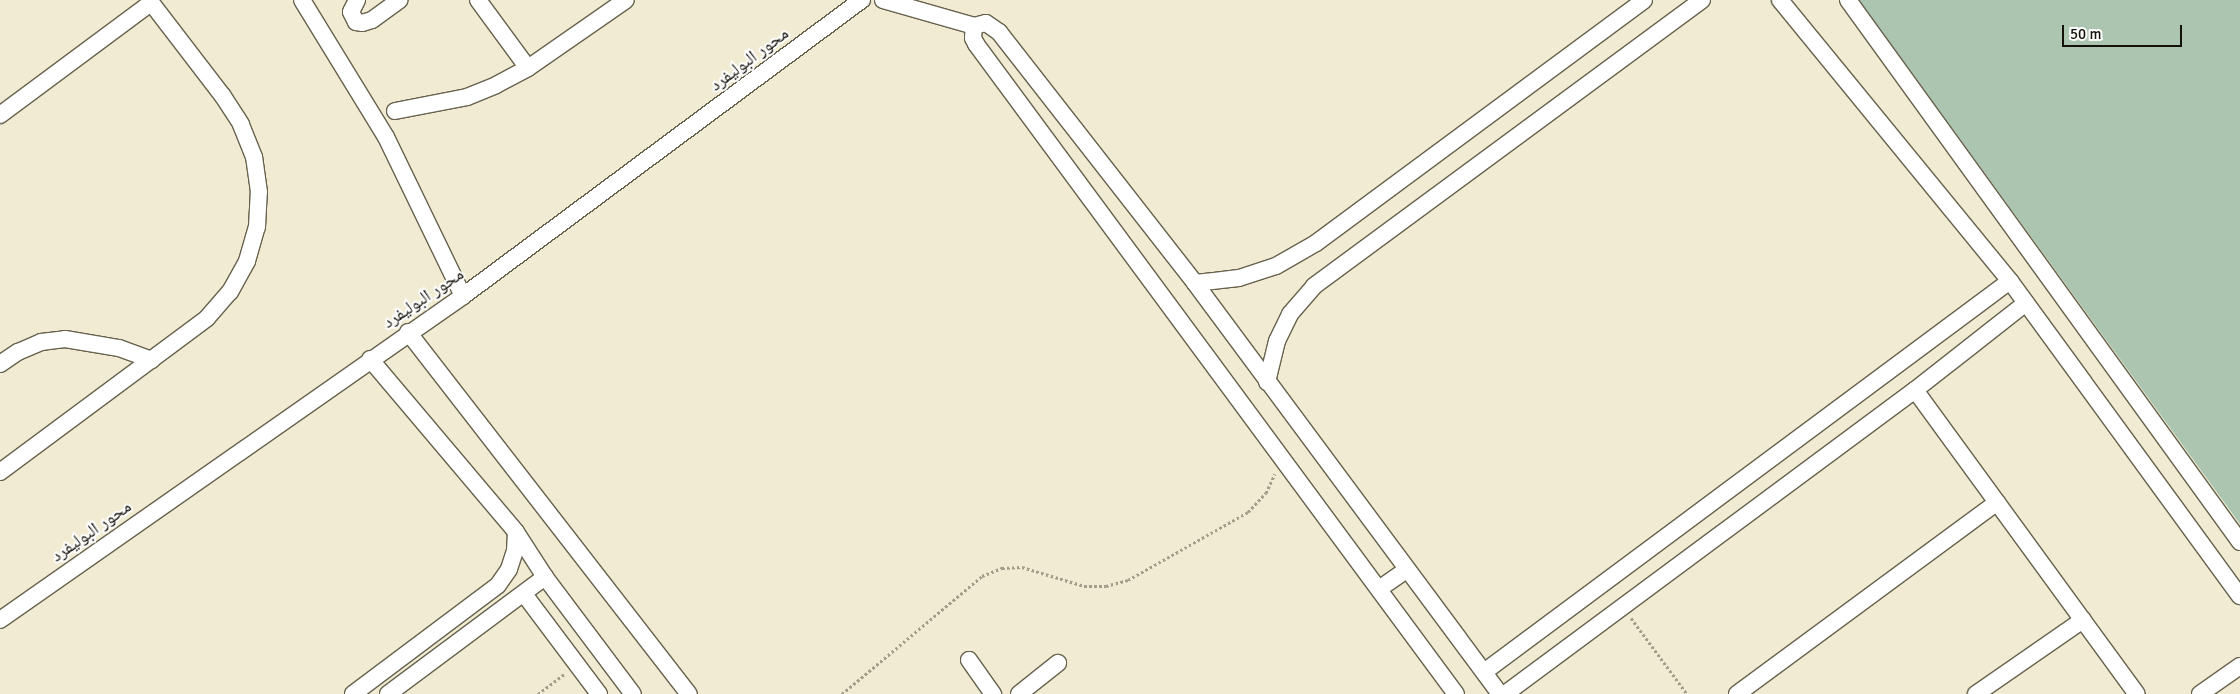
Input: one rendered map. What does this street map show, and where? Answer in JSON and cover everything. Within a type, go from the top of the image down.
[{"type":"street","points":[[302,0],[386,137],[463,296]]},
{"type":"street","points":[[358,0],[351,12],[356,22],[362,24],[372,20],[400,0]]},
{"type":"street","points":[[478,0],[528,68]]},
{"type":"street","points":[[395,112],[467,97],[528,68],[626,0]]},
{"type":"street","name":"محور البوليفرد","points":[[0,620],[408,332],[463,296],[862,0]]},
{"type":"street","points":[[883,0],[974,26],[986,24],[999,32],[1195,283],[1406,570],[1500,694]]},
{"type":"street","points":[[1195,283],[1239,278],[1276,266],[1316,243],[1644,0]]},
{"type":"street","points":[[1267,382],[1277,341],[1290,314],[1314,286],[1702,0]]},
{"type":"street","points":[[1780,0],[2010,281],[2240,596]]},
{"type":"street","points":[[1848,0],[2240,542]]},
{"type":"street","points":[[0,115],[150,1],[241,124],[254,157],[259,192],[257,227],[250,252],[230,292],[207,318],[0,472]]},
{"type":"street","points":[[974,26],[973,38],[976,44],[1456,694]]},
{"type":"street","points":[[1484,672],[2010,281]]},
{"type":"street","points":[[1505,694],[1915,390],[2026,303]]},
{"type":"street","points":[[408,332],[689,694]]},
{"type":"street","points":[[0,364],[18,352],[41,342],[66,339],[120,348],[152,360]]},
{"type":"street","points":[[370,359],[516,532],[545,577],[633,694]]},
{"type":"street","points":[[1915,390],[2137,694]]},
{"type":"street","points":[[1737,694],[1997,502]]},
{"type":"street","points":[[353,694],[498,585],[509,569],[515,551],[516,532]]},
{"type":"street","points":[[1379,589],[1406,570]]},
{"type":"street","points":[[388,694],[545,577]]},
{"type":"street","points":[[524,594],[600,694]]},
{"type":"street","points":[[1976,694],[2083,620]]},
{"type":"street","points":[[969,660],[993,694]]},
{"type":"street","points":[[1019,694],[1058,663]]},
{"type":"street","points":[[2200,694],[2240,666]]},
{"type":"path","points":[[842,694],[973,582],[991,571],[1022,566],[1095,587],[1128,580],[1259,504],[1273,481],[1280,454]]},
{"type":"path","points":[[1623,607],[1687,694]]},
{"type":"path","points":[[538,694],[578,665]]},
{"type":"green space","points":[[1859,0],[2240,0],[2240,524]]}]
